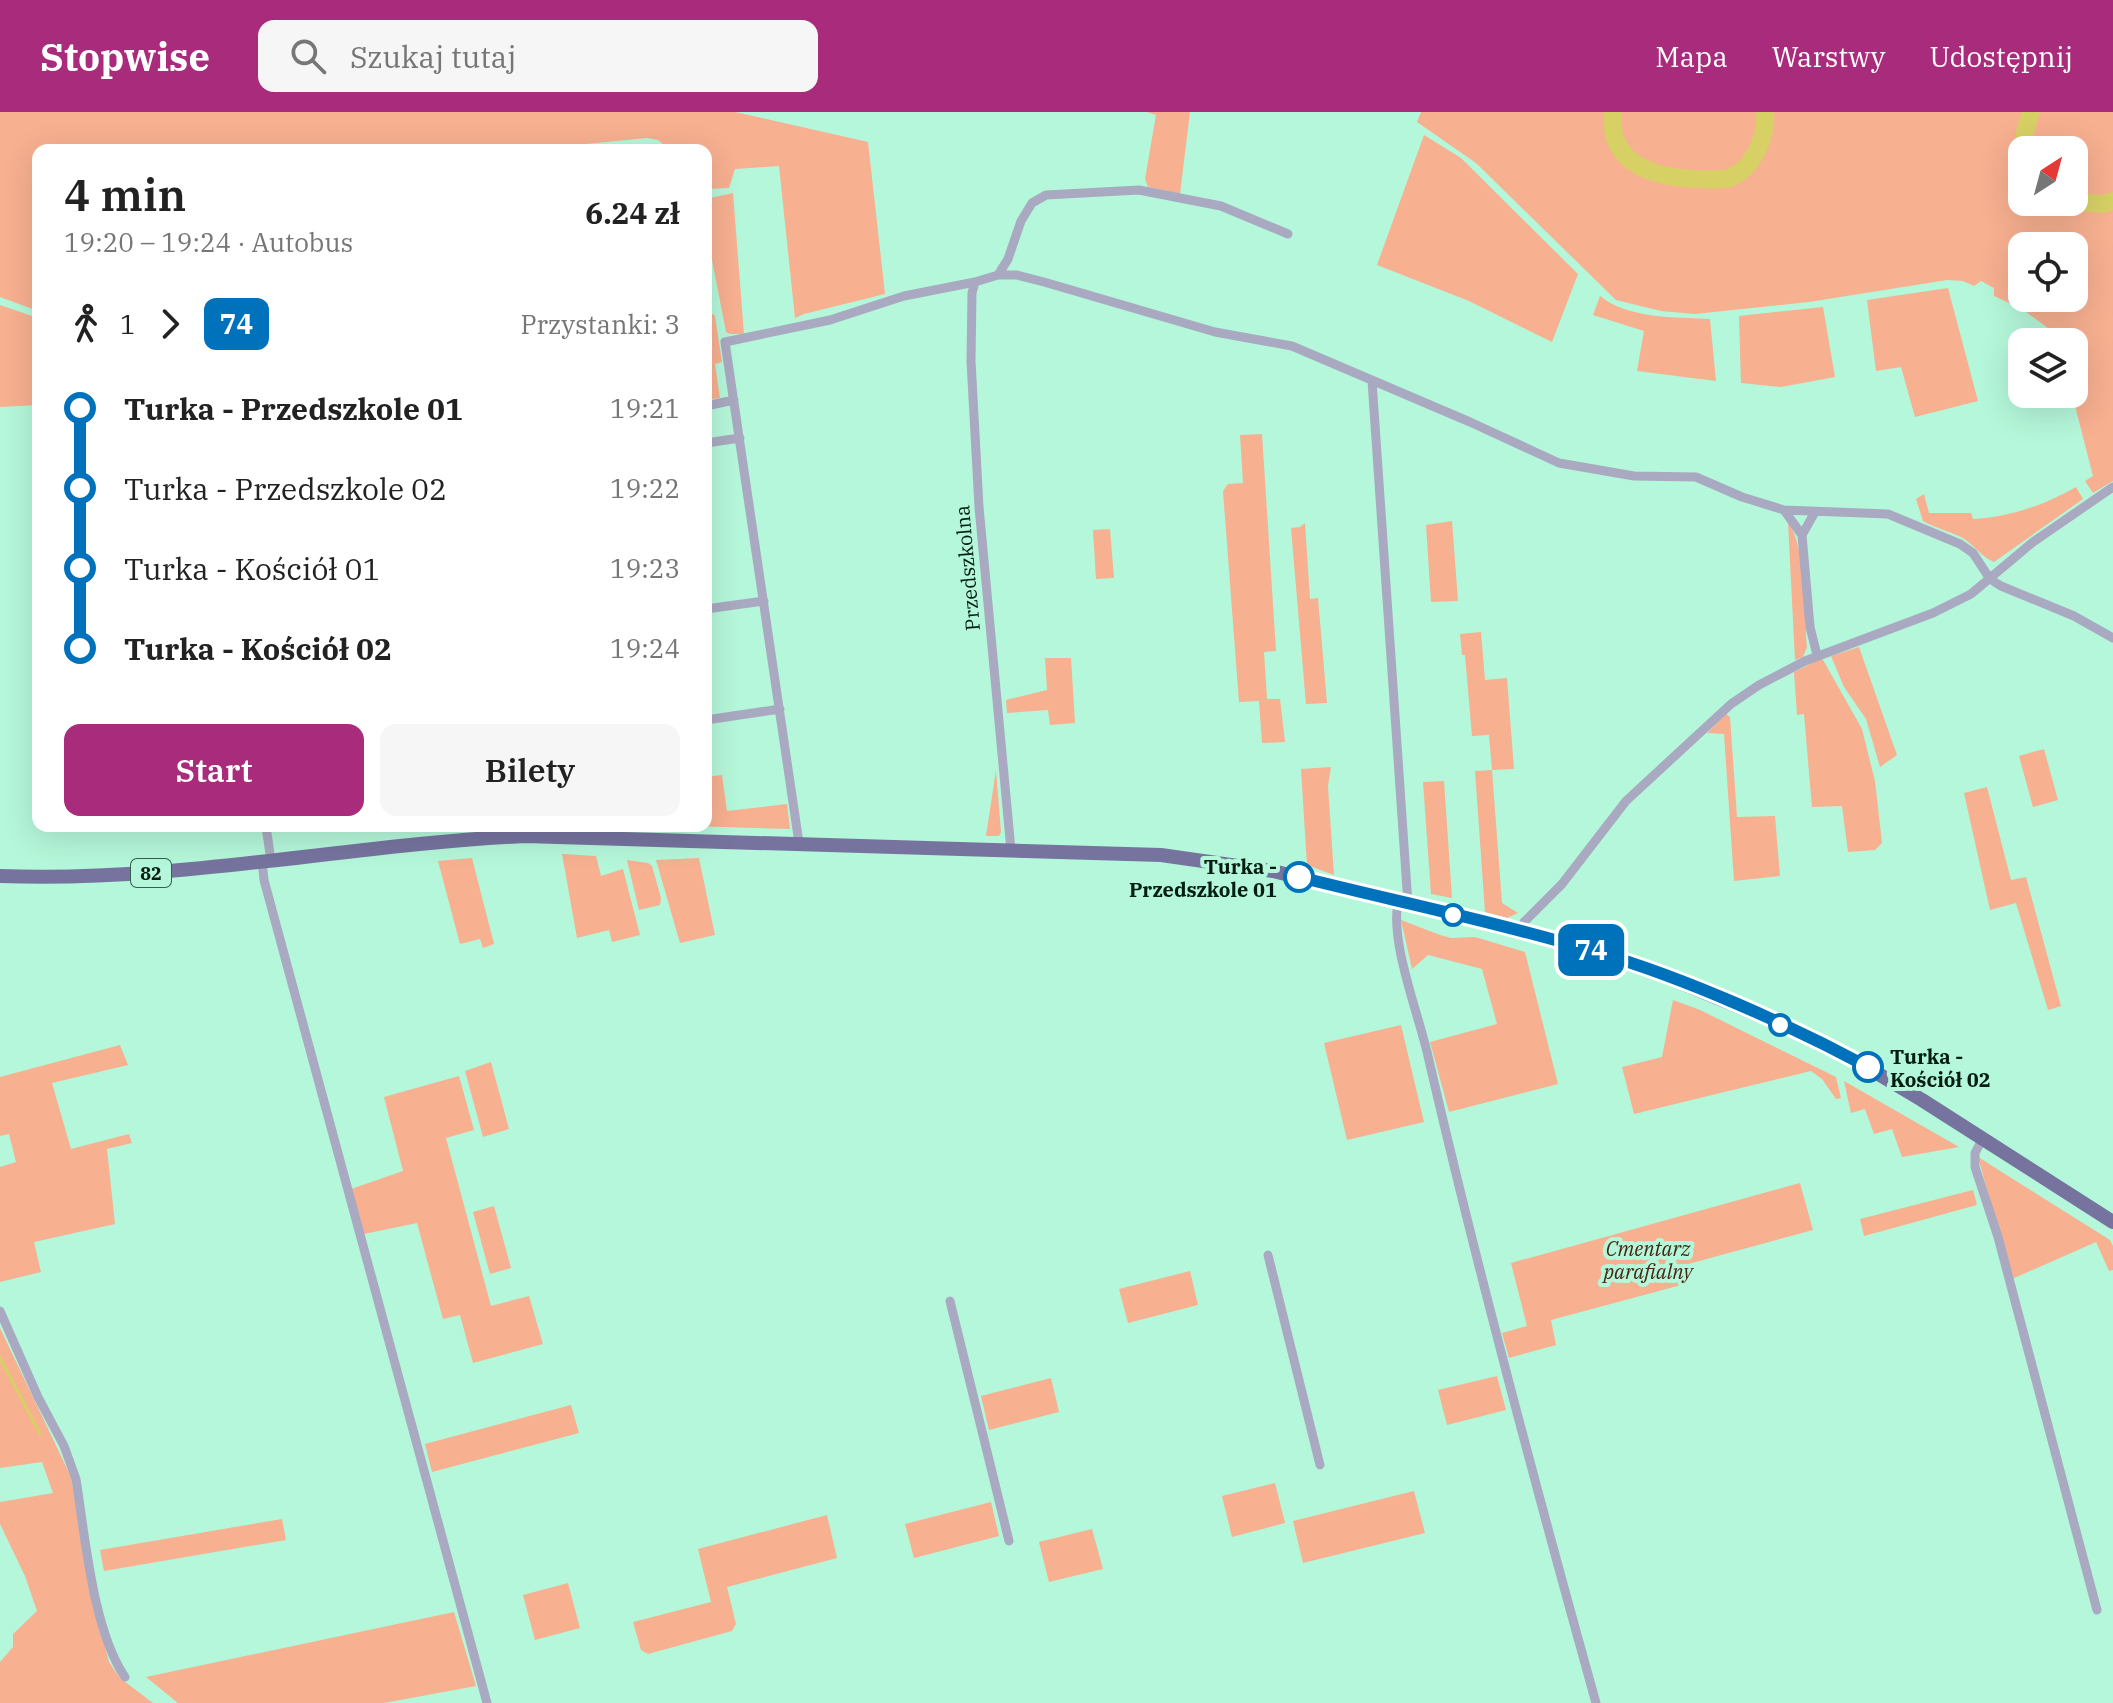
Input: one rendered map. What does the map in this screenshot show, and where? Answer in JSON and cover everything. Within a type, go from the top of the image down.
[{"type":"main road","name":"82","points":[[0,876],[123,875],[487,838],[653,832],[799,843],[1161,855],[1212,860],[1273,871],[1520,932],[1643,967],[1809,1038],[1889,1079],[2113,1222]]},
{"type":"street","points":[[998,275],[1008,259],[1021,221],[1032,203],[1046,195],[1139,190],[1221,206],[1288,234]]},
{"type":"street","points":[[799,843],[725,342],[830,320],[904,296],[998,275],[1017,275],[1044,282],[1215,332],[1283,343],[1559,463],[1634,476],[1696,477],[1742,497],[1784,510],[1888,514],[1960,544],[1973,553],[1990,579],[2001,586],[2074,616],[2113,638]]},
{"type":"street","name":"Przedszkolna","points":[[975,282],[972,293],[971,361],[979,507],[1011,850]]},
{"type":"street","points":[[1372,381],[1403,903],[1395,915],[1397,933],[1423,1031],[1453,1168],[1596,1703]]},
{"type":"street","points":[[712,405],[734,400]]},
{"type":"street","points":[[712,442],[740,438]]},
{"type":"street","points":[[1520,932],[1524,922],[1562,884],[1615,813],[1731,704],[1775,675],[1817,655],[1937,612],[1978,590],[2033,542],[2113,487]]},
{"type":"street","points":[[1784,510],[1802,535],[1810,627],[1817,655]]},
{"type":"street","points":[[1802,535],[1815,512]]},
{"type":"street","points":[[712,608],[764,601]]},
{"type":"street","points":[[712,719],[780,709]]},
{"type":"street","points":[[266,832],[264,880],[283,939],[487,1703]]},
{"type":"street","points":[[1983,1138],[1975,1153],[1975,1167],[1998,1237],[2097,1610]]},
{"type":"street","points":[[1268,1255],[1320,1465]]},
{"type":"street","points":[[950,1301],[1009,1541]]},
{"type":"street","points":[[0,1311],[70,1461],[76,1479],[102,1627],[114,1661],[125,1677]]},
{"type":"green space","points":[[0,112],[735,112],[868,142],[885,294],[795,318],[779,166],[735,169],[729,188],[712,189],[712,144],[663,144],[647,138],[586,144],[32,144],[32,309],[0,297]]},
{"type":"green space","points":[[1147,112],[1190,112],[1180,194],[1148,187],[1145,179],[1156,115]]},
{"type":"green space","points":[[1421,112],[2113,112],[2113,481],[2093,493],[2085,481],[2093,476],[2076,408],[2088,408],[2088,328],[2048,328],[2026,312],[2088,312],[2088,232],[2008,232],[2008,302],[1994,296],[1994,288],[1981,281],[1974,286],[1963,281],[1947,280],[1809,302],[1695,314],[1661,311],[1616,300],[1476,163],[1417,122]]},
{"type":"green space","points":[[1424,135],[1461,158],[1578,274],[1552,342],[1469,301],[1377,265]]},
{"type":"green space","points":[[733,193],[744,334],[726,332],[712,260],[712,198]]},
{"type":"green space","points":[[1948,288],[1978,401],[1915,417],[1901,367],[1876,371],[1867,300]]},
{"type":"green space","points":[[1600,296],[1611,304],[1638,313],[1710,319],[1716,381],[1637,371],[1644,331],[1593,315]]},
{"type":"green space","points":[[0,305],[32,316],[32,405],[0,407]]},
{"type":"green space","points":[[1823,307],[1835,377],[1781,387],[1741,383],[1739,316]]},
{"type":"green space","points":[[712,314],[715,316],[722,362],[715,364],[720,398],[712,399]]},
{"type":"green space","points":[[1262,434],[1276,651],[1264,652],[1267,699],[1280,699],[1285,742],[1262,743],[1259,701],[1239,702],[1223,491],[1228,484],[1243,483],[1240,435]]},
{"type":"green space","points":[[2076,487],[2083,499],[1994,562],[1961,537],[1923,521],[1916,499],[1924,494],[1929,513],[1971,513],[1973,519],[2026,509]]},
{"type":"green space","points":[[1452,521],[1458,601],[1431,602],[1426,525]]},
{"type":"green space","points":[[1788,522],[1801,563],[1807,647],[1803,657],[1795,660]]},
{"type":"green space","points":[[1305,523],[1310,599],[1318,598],[1327,703],[1306,704],[1291,528]]},
{"type":"green space","points":[[1110,529],[1114,578],[1096,579],[1093,530]]},
{"type":"green space","points":[[1481,632],[1485,680],[1507,678],[1514,769],[1492,770],[1489,735],[1472,736],[1465,655],[1462,655],[1460,634]]},
{"type":"green space","points":[[1859,647],[1897,755],[1880,767],[1866,719],[1844,687],[1831,656]]},
{"type":"green space","points":[[1045,658],[1071,658],[1075,723],[1050,725],[1048,710],[1007,713],[1006,700],[1047,690]]},
{"type":"green space","points":[[1822,658],[1862,729],[1875,781],[1882,843],[1875,850],[1848,852],[1842,806],[1812,807],[1804,714],[1797,715],[1794,672]]},
{"type":"green space","points":[[1726,714],[1730,717],[1737,817],[1775,816],[1780,876],[1734,881],[1724,734],[1707,733]]},
{"type":"green space","points":[[2044,749],[2058,800],[2033,807],[2019,756]]},
{"type":"green space","points":[[1331,767],[1328,786],[1334,875],[1307,865],[1301,769]]},
{"type":"green space","points":[[996,770],[1001,832],[999,836],[986,836]]},
{"type":"green space","points":[[1492,770],[1502,903],[1518,913],[1507,918],[1485,912],[1475,771]]},
{"type":"green space","points":[[722,775],[727,811],[787,804],[790,829],[712,827],[712,776]]},
{"type":"green space","points":[[1444,781],[1452,898],[1431,894],[1423,782]]},
{"type":"green space","points":[[1987,787],[2011,880],[2026,877],[2061,1006],[2048,1010],[2016,903],[1990,910],[1964,793]]},
{"type":"green space","points":[[562,854],[596,856],[601,876],[623,869],[640,935],[612,942],[609,930],[577,938]]},
{"type":"green space","points":[[472,858],[494,944],[483,948],[480,939],[460,944],[438,861]]},
{"type":"green space","points":[[699,858],[715,935],[680,943],[656,860]]},
{"type":"green space","points":[[627,860],[652,866],[660,905],[639,910]]},
{"type":"green space","points":[[1401,920],[1451,938],[1475,937],[1525,952],[1558,1084],[1449,1112],[1430,1042],[1497,1024],[1482,969],[1428,955],[1412,969]]},
{"type":"green space","points":[[1673,1000],[1700,1010],[1836,1077],[1841,1098],[1836,1099],[1822,1079],[1811,1071],[1634,1114],[1622,1067],[1662,1057]]},
{"type":"green space","points":[[1401,1025],[1424,1122],[1347,1140],[1324,1043]]},
{"type":"green space","points":[[120,1045],[128,1065],[52,1083],[71,1149],[129,1134],[132,1143],[107,1149],[115,1224],[34,1242],[41,1272],[0,1282],[0,1167],[16,1162],[9,1134],[0,1136],[0,1077]]},
{"type":"green space","points":[[491,1062],[509,1129],[483,1137],[465,1071]]},
{"type":"green space","points":[[459,1076],[474,1130],[446,1138],[491,1306],[529,1296],[543,1344],[473,1363],[460,1315],[443,1319],[417,1223],[364,1234],[351,1189],[403,1171],[384,1097]]},
{"type":"green space","points":[[1844,1081],[1959,1147],[1902,1157],[1892,1129],[1874,1134],[1865,1109],[1851,1113]]},
{"type":"green space","points":[[1978,1157],[2110,1240],[2113,1270],[2109,1271],[2096,1242],[2012,1279]]},
{"type":"green space","name":"Cmentarz parafialny","points":[[1800,1183],[1813,1230],[1681,1266],[1685,1284],[1551,1320],[1556,1345],[1509,1358],[1502,1333],[1527,1326],[1511,1263]]},
{"type":"green space","points":[[1973,1190],[1977,1205],[1864,1236],[1860,1219]]},
{"type":"green space","points":[[494,1206],[511,1268],[490,1274],[473,1212]]},
{"type":"green space","points":[[1190,1271],[1198,1305],[1128,1323],[1119,1289]]},
{"type":"green space","points":[[0,1328],[71,1477],[90,1588],[109,1662],[120,1678],[153,1703],[0,1703],[0,1662],[13,1647],[13,1634],[37,1611],[25,1576],[0,1524],[0,1502],[53,1493],[42,1462],[0,1468]]},
{"type":"green space","points":[[1497,1376],[1506,1410],[1447,1425],[1438,1390]]},
{"type":"green space","points":[[1051,1378],[1059,1412],[989,1430],[981,1396]]},
{"type":"green space","points":[[571,1405],[579,1433],[432,1472],[425,1444]]},
{"type":"green space","points":[[1275,1483],[1285,1523],[1232,1537],[1222,1496]]},
{"type":"green space","points":[[1414,1491],[1425,1533],[1303,1563],[1293,1521]]},
{"type":"green space","points":[[991,1502],[999,1536],[914,1558],[905,1524]]},
{"type":"green space","points":[[827,1515],[837,1558],[727,1587],[736,1624],[732,1631],[648,1654],[641,1650],[633,1622],[711,1602],[698,1549]]},
{"type":"green space","points":[[282,1519],[286,1540],[104,1571],[100,1550]]},
{"type":"green space","points":[[1092,1529],[1103,1569],[1049,1582],[1039,1542]]},
{"type":"green space","points":[[568,1583],[580,1628],[535,1640],[523,1595]]},
{"type":"green space","points":[[454,1612],[476,1686],[384,1703],[178,1703],[146,1677]]},
{"type":"waterway","points":[[1613,112],[1613,130],[1618,144],[1637,165],[1665,175],[1716,180],[1734,176],[1754,157],[1762,139],[1765,112]]},
{"type":"waterway","points":[[2025,136],[2031,112]]},
{"type":"waterway","points":[[2088,203],[2113,201]]},
{"type":"waterway","points":[[0,1358],[40,1434]]},
{"type":"bus line","name":"74","points":[[1299,877],[1632,963],[1773,1021],[1868,1067]]},
{"type":"place","name":"Turka - Przedszkole 01","points":[[1299,877]]},
{"type":"place","name":"Turka - Kościół 02","points":[[1868,1067]]}]
